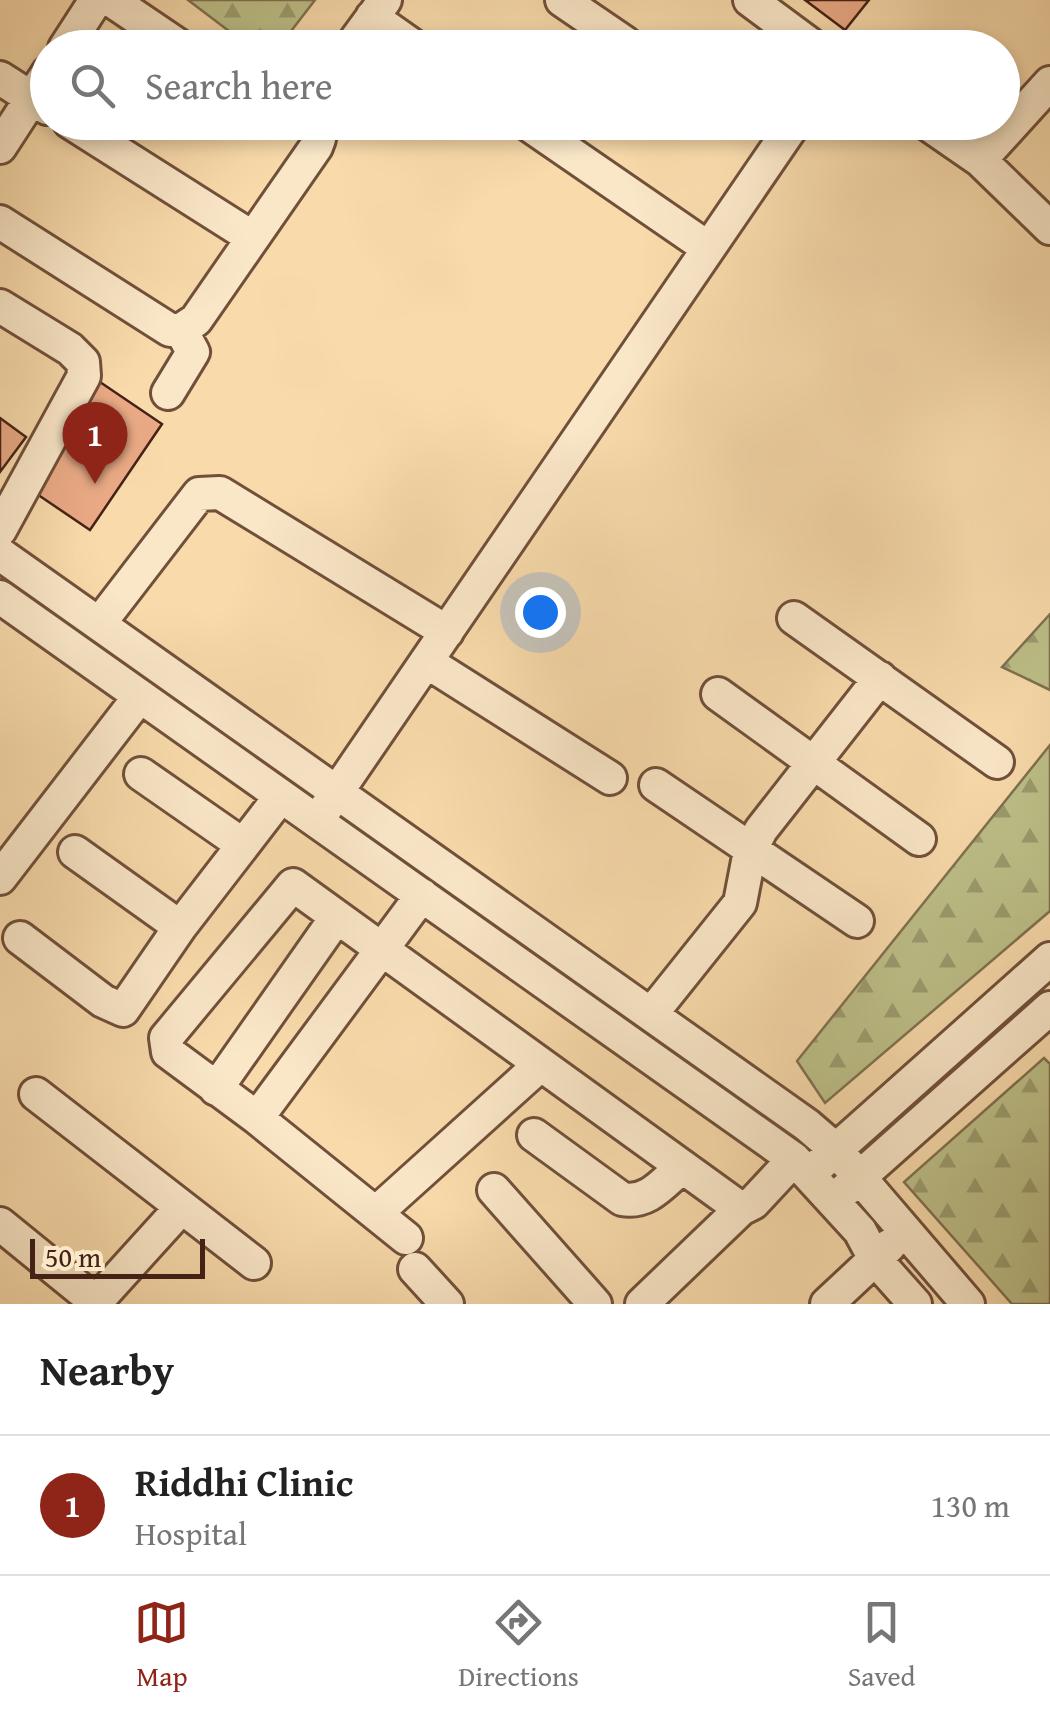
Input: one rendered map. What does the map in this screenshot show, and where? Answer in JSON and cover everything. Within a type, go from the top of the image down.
[{"type":"street","points":[[77,30],[96,0]]},
{"type":"street","points":[[111,0],[155,30]]},
{"type":"street","points":[[562,0],[607,30]]},
{"type":"street","points":[[750,0],[791,30]]},
{"type":"street","points":[[363,30],[378,9],[398,30]]},
{"type":"street","points":[[0,78],[30,89]]},
{"type":"street","points":[[1020,117],[1050,84]]},
{"type":"street","points":[[0,148],[30,109]]},
{"type":"street","points":[[98,140],[252,238]]},
{"type":"street","points":[[0,222],[170,330],[181,330],[196,320],[252,238],[304,140]]},
{"type":"street","points":[[551,140],[708,248]]},
{"type":"street","points":[[317,821],[783,140]]},
{"type":"street","points":[[951,140],[980,160],[1050,228]]},
{"type":"street","points":[[980,160],[998,140]]},
{"type":"street","points":[[0,306],[70,349],[83,362],[84,376],[0,530]]},
{"type":"street","points":[[168,393],[193,352],[181,330]]},
{"type":"street","points":[[99,624],[199,494],[220,493],[447,632]]},
{"type":"street","points":[[0,554],[808,1125],[836,1150],[968,1304]]},
{"type":"street","points":[[0,597],[801,1166],[860,1231],[875,1258],[915,1304]]},
{"type":"street","points":[[794,618],[997,762]]},
{"type":"street","points":[[427,662],[610,778]]},
{"type":"street","points":[[652,1013],[740,903],[750,851],[812,762],[880,678]]},
{"type":"street","points":[[718,694],[919,839]]},
{"type":"street","points":[[0,878],[140,696]]},
{"type":"street","points":[[141,774],[243,845]]},
{"type":"street","points":[[656,784],[857,922]]},
{"type":"street","points":[[122,1010],[180,926],[281,796]]},
{"type":"street","points":[[75,852],[180,926]]},
{"type":"street","points":[[447,1304],[376,1214],[168,1052],[166,1038],[294,885],[741,1209]]},
{"type":"street","points":[[257,1118],[422,895]]},
{"type":"street","points":[[216,1090],[336,918]]},
{"type":"street","points":[[20,938],[103,1001],[166,1038]]},
{"type":"street","points":[[642,1304],[741,1209],[801,1166],[836,1150],[1046,971]]},
{"type":"street","points":[[833,1201],[1050,1008]]},
{"type":"street","points":[[376,1214],[540,1065]]},
{"type":"street","points":[[36,1094],[254,1263]]},
{"type":"street","points":[[534,1135],[622,1199],[635,1202],[645,1199],[682,1167]]},
{"type":"street","points":[[494,1190],[595,1304]]},
{"type":"street","points":[[0,1224],[95,1303],[181,1208]]},
{"type":"street","points":[[826,1304],[905,1232]]},
{"type":"green space","points":[[188,0],[315,0],[292,30],[228,30]]},
{"type":"green space","points":[[1050,614],[1050,690],[1002,667]]},
{"type":"green space","points":[[1050,745],[1050,911],[825,1103],[797,1061]]},
{"type":"green space","points":[[1044,1058],[1050,1064],[1050,1304],[1012,1304],[904,1182]]},
{"type":"building","points":[[805,0],[869,0],[845,30]]},
{"type":"building","points":[[97,380],[162,424],[90,530],[25,486]]},
{"type":"building","points":[[0,418],[26,437],[0,472]]},
{"type":"place","name":"Riddhi Clinic","points":[[95,484]]}]
